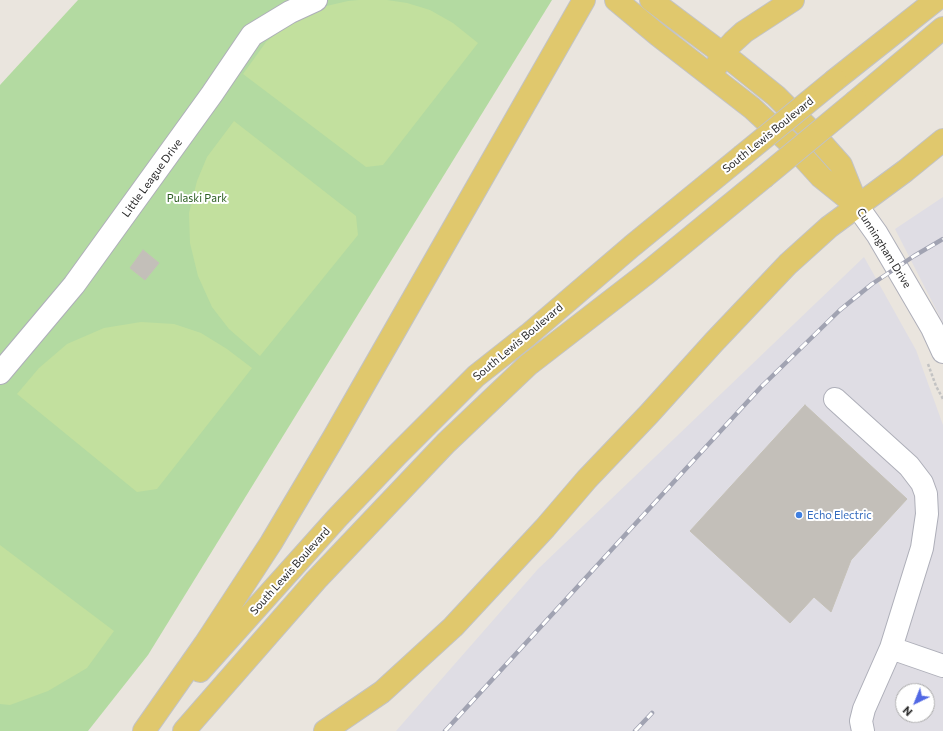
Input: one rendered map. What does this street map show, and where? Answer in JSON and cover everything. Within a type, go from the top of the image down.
[{"type":"main road","points":[[145,731],[205,644],[271,543],[338,430],[584,0]]},
{"type":"main road","name":"Cunningham Drive","points":[[616,0],[658,35],[752,108],[792,145],[821,177],[857,206]]},
{"type":"main road","points":[[651,0],[776,96],[809,129],[841,165],[857,206]]},
{"type":"main road","points":[[716,80],[716,66],[722,54],[733,42],[744,32],[793,0]]},
{"type":"main road","name":"South Lewis Boulevard","points":[[145,731],[343,512],[397,455],[476,376],[742,156],[936,0]]},
{"type":"main road","points":[[184,731],[316,580],[446,443],[528,365],[647,273],[943,28]]},
{"type":"main road","points":[[325,731],[382,692],[453,627],[545,528],[587,479],[788,264],[829,227],[905,171],[943,140]]},
{"type":"street","name":"Little League Drive","points":[[0,373],[74,285],[212,94],[252,35],[290,12],[316,0]]},
{"type":"street","name":"Cunningham Drive","points":[[857,206],[877,234],[932,328],[934,355]]},
{"type":"street","points":[[835,399],[909,466],[922,483],[926,494],[927,514],[922,548],[891,648],[864,709],[862,721],[863,731]]},
{"type":"street","points":[[891,648],[943,666]]},
{"type":"path","points":[[934,355],[936,386],[943,399]]},
{"type":"shaded area","points":[[943,197],[943,323],[895,229]]},
{"type":"shaded area","points":[[864,257],[916,350],[943,425],[943,731],[396,731],[538,569]]},
{"type":"green space","name":"Pulaski Park","points":[[78,0],[552,0],[148,655],[88,731],[0,731],[0,85]]},
{"type":"green space","points":[[359,0],[387,0],[407,3],[430,10],[453,23],[478,43],[383,165],[366,167],[243,74],[266,42],[290,23],[318,8]]},
{"type":"green space","points":[[234,121],[356,216],[358,235],[260,356],[229,329],[212,307],[198,276],[190,243],[189,213],[197,181],[207,157]]},
{"type":"green space","points":[[141,322],[174,324],[201,333],[227,349],[252,368],[157,489],[137,492],[17,394],[39,368],[67,344],[104,328]]},
{"type":"green space","points":[[0,545],[114,631],[87,668],[48,691],[10,705],[0,704]]},
{"type":"building","points":[[143,250],[159,263],[145,280],[130,268]]},
{"type":"building","name":"Echo Electric","points":[[805,405],[907,499],[851,560],[831,612],[814,597],[790,623],[690,531]]},
{"type":"railway","points":[[445,731],[761,387],[840,310],[872,284],[943,239]]},
{"type":"railway","points":[[635,731],[652,713]]},
{"type":"place","name":"Echo Electric","points":[[799,515]]}]
